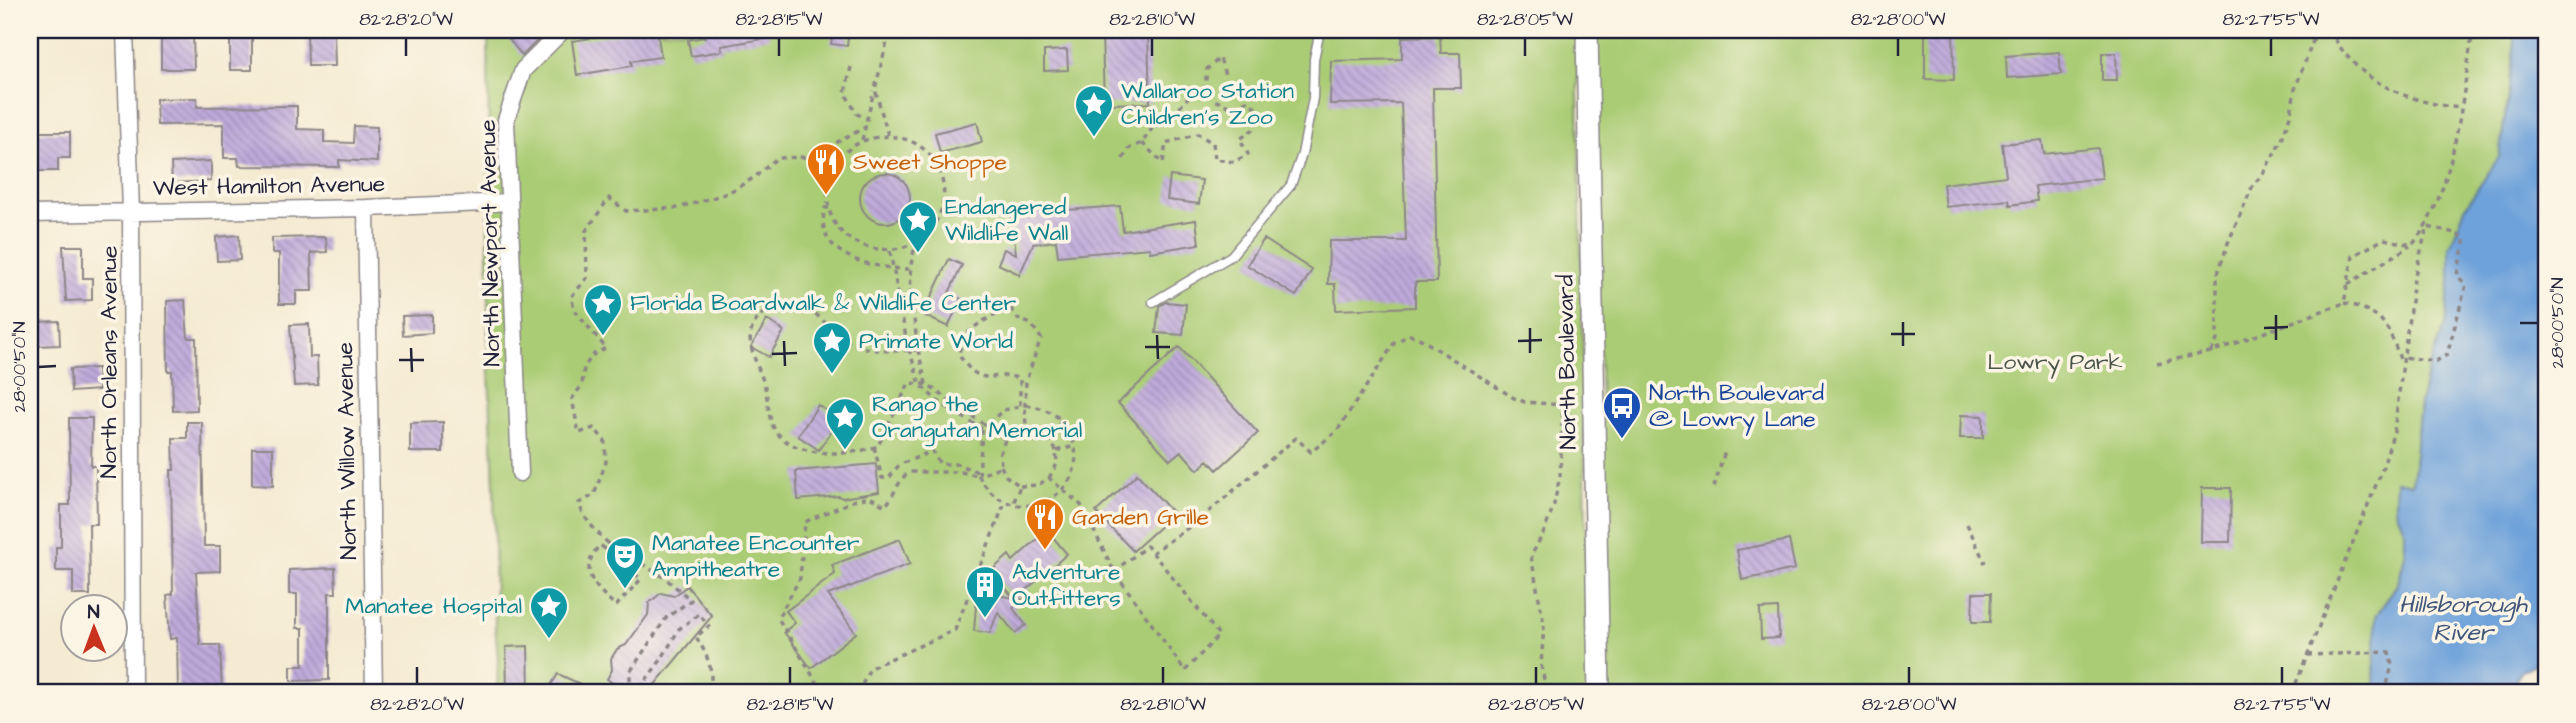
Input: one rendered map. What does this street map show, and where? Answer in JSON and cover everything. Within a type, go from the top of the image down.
[{"type":"street","name":"North Orleans Avenue","points":[[125,30],[131,212],[133,693]]},
{"type":"street","name":"North Newport Avenue","points":[[520,473],[506,120],[523,70],[563,30]]},
{"type":"street","name":"North Boulevard","points":[[1587,30],[1599,693]]},
{"type":"street","name":"West Hamilton Avenue","points":[[30,214],[366,208],[509,202]]},
{"type":"street","name":"North Willow Avenue","points":[[366,208],[374,693]]},
{"type":"lane","points":[[1153,302],[1231,256],[1291,185],[1302,154],[1311,109],[1314,59],[1320,30]]},
{"type":"path","points":[[862,140],[890,30]]},
{"type":"path","points":[[2211,352],[2217,340],[2217,276],[2253,185],[2263,174],[2282,139],[2291,113],[2295,89],[2317,30]]},
{"type":"path","points":[[2330,30],[2343,52],[2391,90],[2417,101],[2460,108]]},
{"type":"path","points":[[2292,693],[2382,470],[2394,430],[2414,279],[2427,227],[2437,205],[2452,153],[2473,30]]},
{"type":"path","points":[[1122,159],[1128,149],[1142,143],[1153,127],[1168,121],[1190,95],[1205,87],[1207,69],[1220,58],[1225,75]]},
{"type":"path","points":[[851,67],[845,93],[858,114],[866,118]]},
{"type":"path","points":[[874,89],[888,135]]},
{"type":"path","points":[[1142,143],[1163,163],[1166,143],[1198,134],[1213,143],[1215,159],[1234,162],[1248,154],[1240,139],[1254,129],[1260,111],[1247,101],[1231,107],[1214,100]]},
{"type":"path","points":[[676,693],[706,693],[710,688],[707,654],[696,637],[709,626],[699,614],[679,629],[639,689],[629,684],[629,672],[666,618],[691,600],[665,578],[608,542],[591,527],[582,514],[579,503],[594,495],[606,462],[605,441],[594,428],[579,433],[572,399],[582,385],[584,367],[594,354],[606,348],[575,311],[571,297],[587,278],[586,231],[609,198],[626,211],[678,208],[728,193],[755,177],[777,158],[809,158],[864,128]]},
{"type":"path","points":[[888,135],[914,143],[925,150],[940,172],[944,198],[935,224],[917,242],[890,251],[877,251],[852,240],[834,220],[829,208],[828,186],[834,165],[843,153],[862,140],[888,135]]},
{"type":"path","points":[[829,208],[825,208],[822,220],[826,235],[836,249],[847,256],[892,269],[911,269]]},
{"type":"path","points":[[2403,356],[2436,361],[2447,355],[2466,285],[2457,275],[2465,238],[2427,227]]},
{"type":"path","points":[[2348,284],[2412,245],[2427,227]]},
{"type":"path","points":[[2344,303],[2353,256],[2384,239],[2412,245]]},
{"type":"path","points":[[917,242],[911,269],[918,350],[926,384]]},
{"type":"path","points":[[890,251],[910,350],[920,384],[936,400],[1006,440]]},
{"type":"path","points":[[2157,363],[2211,352],[2344,303],[2367,308],[2383,321],[2402,365]]},
{"type":"path","points":[[918,350],[875,351],[847,342],[805,306],[788,304],[771,307],[761,314],[752,326],[751,347],[767,396],[772,425],[789,446],[812,452],[864,451],[878,446],[909,383],[926,384],[984,427]]},
{"type":"path","points":[[1023,406],[1026,381],[1041,338],[1031,324],[1018,319],[1011,309],[982,321],[967,332],[959,355],[968,369],[980,376],[1020,379],[1023,406],[1026,429]]},
{"type":"path","points":[[1152,553],[1195,523],[1296,438],[1311,452],[1337,430],[1395,342],[1410,335],[1421,339],[1514,398],[1525,402],[1563,404],[1560,476],[1555,504],[1531,556],[1544,625],[1541,665],[1547,693]]},
{"type":"path","points":[[874,447],[882,478],[889,478],[899,466],[932,451],[940,464],[957,464],[978,474],[993,494],[1005,502],[1036,505],[1053,498],[1062,490],[1075,467],[1075,446],[1062,420],[1042,408],[1023,406],[1004,410],[984,427],[978,474]]},
{"type":"path","points":[[1050,439],[1062,420]]},
{"type":"path","points":[[1026,429],[1038,430],[1050,439],[1056,451],[1057,464],[1049,478],[1038,485],[1020,486],[1006,476],[1001,466],[1000,453],[1010,435],[1026,429]]},
{"type":"path","points":[[1056,451],[1075,446]]},
{"type":"path","points":[[1714,487],[1725,451]]},
{"type":"path","points":[[823,693],[778,618],[800,578],[805,522],[855,500],[870,497],[885,506],[893,498],[904,475],[910,472],[978,474],[1001,466]]},
{"type":"path","points":[[1049,478],[1081,505],[1114,571],[1185,671],[1219,635],[1147,546],[1114,571]]},
{"type":"path","points":[[1013,504],[1020,486]]},
{"type":"path","points":[[859,692],[870,668],[955,630],[1005,502]]},
{"type":"path","points":[[1967,524],[1985,563]]},
{"type":"path","points":[[604,548],[608,542]]},
{"type":"path","points":[[600,545],[604,548],[640,579],[616,606],[593,585],[589,566],[595,550],[600,545]]},
{"type":"path","points":[[2307,655],[2389,652],[2392,665],[2385,693]]},
{"type":"green space","points":[[488,30],[1577,30],[1589,693],[497,693],[494,486],[488,350],[488,213],[491,213],[491,193]]},
{"type":"green space","name":"Lowry Park","points":[[1595,30],[2513,30],[2515,41],[2499,157],[2450,247],[2450,282],[2445,325],[2428,371],[2420,405],[2412,484],[2396,481],[2395,508],[2405,531],[2405,556],[2398,583],[2376,616],[2374,687],[2371,693],[1605,693]]},
{"type":"water","name":"Hillsborough River","points":[[2513,30],[2546,30],[2546,505],[2537,613],[2546,638],[2542,659],[2521,672],[2508,693],[2371,693],[2374,686],[2376,616],[2398,583],[2405,556],[2405,531],[2395,508],[2396,481],[2412,484],[2420,405],[2428,371],[2445,325],[2450,282],[2450,247],[2465,208],[2499,157],[2515,41]]},
{"type":"building","points":[[230,30],[252,30],[252,70],[230,70]]},
{"type":"building","points":[[307,30],[334,30],[335,66],[308,66]]},
{"type":"building","points":[[502,30],[548,30],[522,56]]},
{"type":"building","points":[[657,30],[661,57],[631,61],[632,66],[577,75],[572,41]]},
{"type":"building","points":[[704,30],[768,30],[769,38],[721,46],[722,51],[691,56],[688,40],[705,37]]},
{"type":"building","points":[[833,30],[849,30],[847,46],[831,44]]},
{"type":"building","points":[[1925,30],[1953,30],[1954,80],[1925,79]]},
{"type":"building","points":[[1148,32],[1150,103],[1104,104],[1102,33]]},
{"type":"building","points":[[193,34],[194,69],[161,69],[161,35]]},
{"type":"building","points":[[1440,36],[1441,53],[1460,53],[1461,88],[1433,88],[1437,282],[1415,282],[1415,307],[1336,310],[1335,284],[1328,284],[1329,241],[1406,241],[1401,103],[1330,104],[1331,61],[1402,59],[1402,37]]},
{"type":"building","points":[[1067,50],[1068,70],[1044,71],[1044,51]]},
{"type":"building","points":[[2059,52],[2061,74],[2007,78],[2006,56]]},
{"type":"building","points":[[2102,53],[2116,53],[2117,80],[2102,80]]},
{"type":"building","points":[[197,98],[197,107],[297,106],[297,129],[324,130],[324,142],[353,143],[354,126],[377,127],[377,162],[339,160],[339,167],[239,166],[238,158],[224,158],[224,124],[157,125],[156,99]]},
{"type":"building","points":[[977,122],[982,142],[940,153],[935,133]]},
{"type":"building","points":[[34,132],[70,132],[70,158],[58,158],[58,171],[34,171]]},
{"type":"building","points":[[2042,140],[2044,154],[2098,148],[2102,178],[2035,186],[2037,201],[2010,205],[2009,200],[1946,207],[1943,184],[2006,176],[2002,144]]},
{"type":"building","points":[[211,161],[211,181],[172,183],[171,163]]},
{"type":"building","points":[[885,173],[903,180],[910,198],[903,216],[885,223],[867,216],[860,198],[867,180]]},
{"type":"building","points":[[1170,176],[1202,180],[1199,204],[1167,200]]},
{"type":"building","points":[[1120,206],[1123,231],[1196,220],[1199,244],[1150,252],[1150,248],[1058,256],[1056,241],[1033,244],[1019,276],[998,264],[1004,249],[1016,254],[1011,213],[1040,209],[1041,212]]},
{"type":"building","points":[[239,235],[240,260],[217,261],[216,237]]},
{"type":"building","points":[[326,237],[327,252],[311,253],[312,291],[296,291],[296,304],[279,304],[279,253],[272,253],[272,238]]},
{"type":"building","points":[[1264,239],[1312,270],[1296,296],[1247,265]]},
{"type":"building","points":[[63,246],[83,246],[83,278],[92,278],[92,300],[66,301]]},
{"type":"building","points":[[949,259],[962,265],[949,293],[961,299],[948,327],[923,315]]},
{"type":"building","points":[[185,300],[188,338],[196,338],[197,410],[173,411],[172,371],[168,371],[167,301]]},
{"type":"building","points":[[1166,302],[1186,304],[1183,335],[1156,333],[1159,306]]},
{"type":"building","points":[[432,315],[432,333],[403,335],[402,316]]},
{"type":"building","points":[[767,320],[784,331],[769,357],[751,347]]},
{"type":"building","points":[[59,321],[60,345],[36,346],[36,322]]},
{"type":"building","points":[[309,324],[310,357],[317,357],[318,385],[294,386],[290,325]]},
{"type":"building","points":[[1179,347],[1258,433],[1217,470],[1208,460],[1198,470],[1181,451],[1170,460],[1118,403]]},
{"type":"building","points":[[98,368],[99,390],[71,392],[70,369]]},
{"type":"building","points":[[818,405],[839,419],[819,450],[798,436]]},
{"type":"building","points":[[1961,415],[1983,416],[1983,438],[1960,438]]},
{"type":"building","points":[[69,418],[92,418],[91,466],[96,466],[97,524],[89,524],[90,594],[73,594],[73,571],[56,571],[56,547],[61,547],[61,505],[70,505]]},
{"type":"building","points":[[187,422],[202,422],[204,546],[220,546],[220,571],[196,572],[200,645],[220,645],[222,693],[178,693],[177,638],[170,639],[167,595],[173,594],[173,438],[187,438]]},
{"type":"building","points":[[443,422],[443,452],[410,452],[410,423]]},
{"type":"building","points":[[252,448],[273,448],[273,486],[252,485]]},
{"type":"building","points":[[876,464],[879,492],[842,498],[839,496],[798,500],[796,471]]},
{"type":"building","points":[[1137,474],[1174,514],[1133,551],[1096,512]]},
{"type":"building","points":[[2202,488],[2231,488],[2230,542],[2201,542]]},
{"type":"building","points":[[1047,530],[1067,554],[1016,599],[1023,600],[1013,608],[1026,625],[1015,633],[998,612],[990,633],[974,631],[976,606],[981,592],[1014,598],[991,571],[1009,555],[1013,561]]},
{"type":"building","points":[[900,539],[910,564],[828,595],[856,633],[811,668],[784,632],[795,623],[786,611],[835,574],[832,565]]},
{"type":"building","points":[[1789,540],[1795,569],[1742,580],[1737,550]]},
{"type":"building","points":[[335,568],[336,593],[329,593],[329,680],[291,681],[291,666],[303,666],[303,628],[297,628],[297,594],[289,594],[289,570]]},
{"type":"building","points":[[687,586],[712,616],[648,693],[627,693],[607,679],[612,670],[611,659],[617,649],[626,645],[648,615],[649,603],[661,593],[674,596]]},
{"type":"building","points":[[1973,593],[1991,593],[1990,622],[1972,622]]},
{"type":"building","points":[[1778,608],[1779,638],[1761,639],[1760,609]]},
{"type":"building","points":[[528,646],[529,689],[507,690],[506,647]]},
{"type":"building","points":[[558,674],[600,693],[546,693]]},
{"type":"place","name":"Wallaroo Station Children's Zoo","points":[[1094,138]]},
{"type":"place","name":"Sweet Shoppe","points":[[826,196]]},
{"type":"place","name":"Endangered Wildlife Wall","points":[[918,254]]},
{"type":"place","name":"Florida Boardwalk & Wildlife Center","points":[[603,337]]},
{"type":"place","name":"Primate World","points":[[832,375]]},
{"type":"place","name":"North Boulevard @ Lowry Lane","points":[[1622,440]]},
{"type":"place","name":"Rango the Orangutan Memorial","points":[[845,451]]},
{"type":"place","name":"Garden Grille","points":[[1045,551]]},
{"type":"place","name":"Manatee Encounter Ampitheatre","points":[[625,590]]},
{"type":"place","name":"Adventure Outfitters","points":[[985,619]]},
{"type":"place","name":"Manatee Hospital","points":[[549,640]]}]
